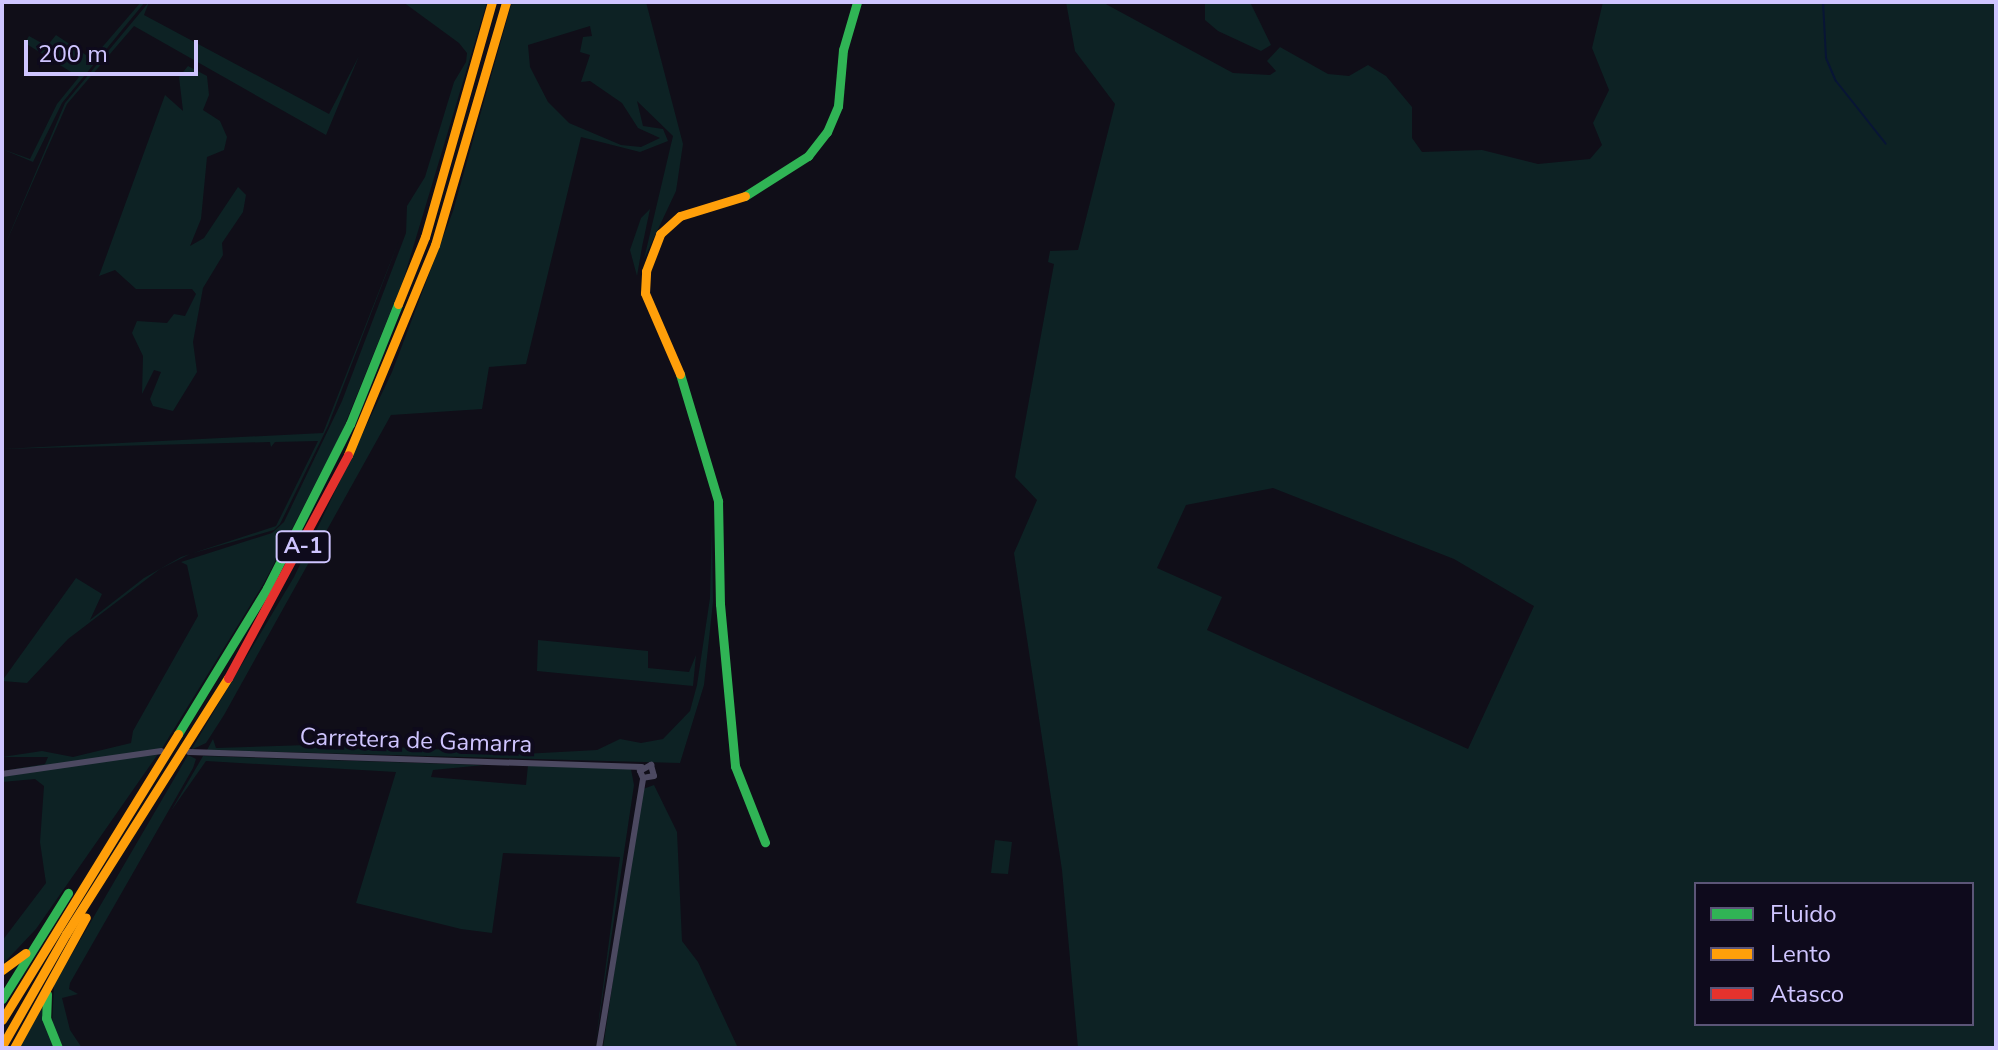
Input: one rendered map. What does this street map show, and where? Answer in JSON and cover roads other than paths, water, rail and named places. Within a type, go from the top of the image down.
[{"type":"main road","name":"A-1","points":[[2,1020],[107,844],[267,588],[350,424],[425,237],[492,2]]},
{"type":"main road","name":"A-1","points":[[2,1046],[278,593],[362,428],[452,195],[506,2]]},
{"type":"main road","points":[[765,842],[735,766],[720,604],[720,514],[687,381],[645,293],[652,248],[680,216],[741,199],[808,156],[827,132],[838,106],[843,50],[857,2]]},
{"type":"main road","points":[[14,1048],[137,823]]},
{"type":"main road","points":[[2,999],[33,946],[107,844]]},
{"type":"main road","points":[[2,970],[33,946]]},
{"type":"main road","points":[[49,985],[46,1018],[58,1048]]},
{"type":"street","points":[[2,774],[161,751]]},
{"type":"street","name":"Carretera de Gamarra","points":[[189,752],[642,767]]},
{"type":"street","points":[[599,1048],[643,778],[642,767],[651,765],[655,770],[654,776],[643,778]]},
{"type":"waterway","points":[[1823,2],[1826,58],[1836,81],[1886,144]]}]
